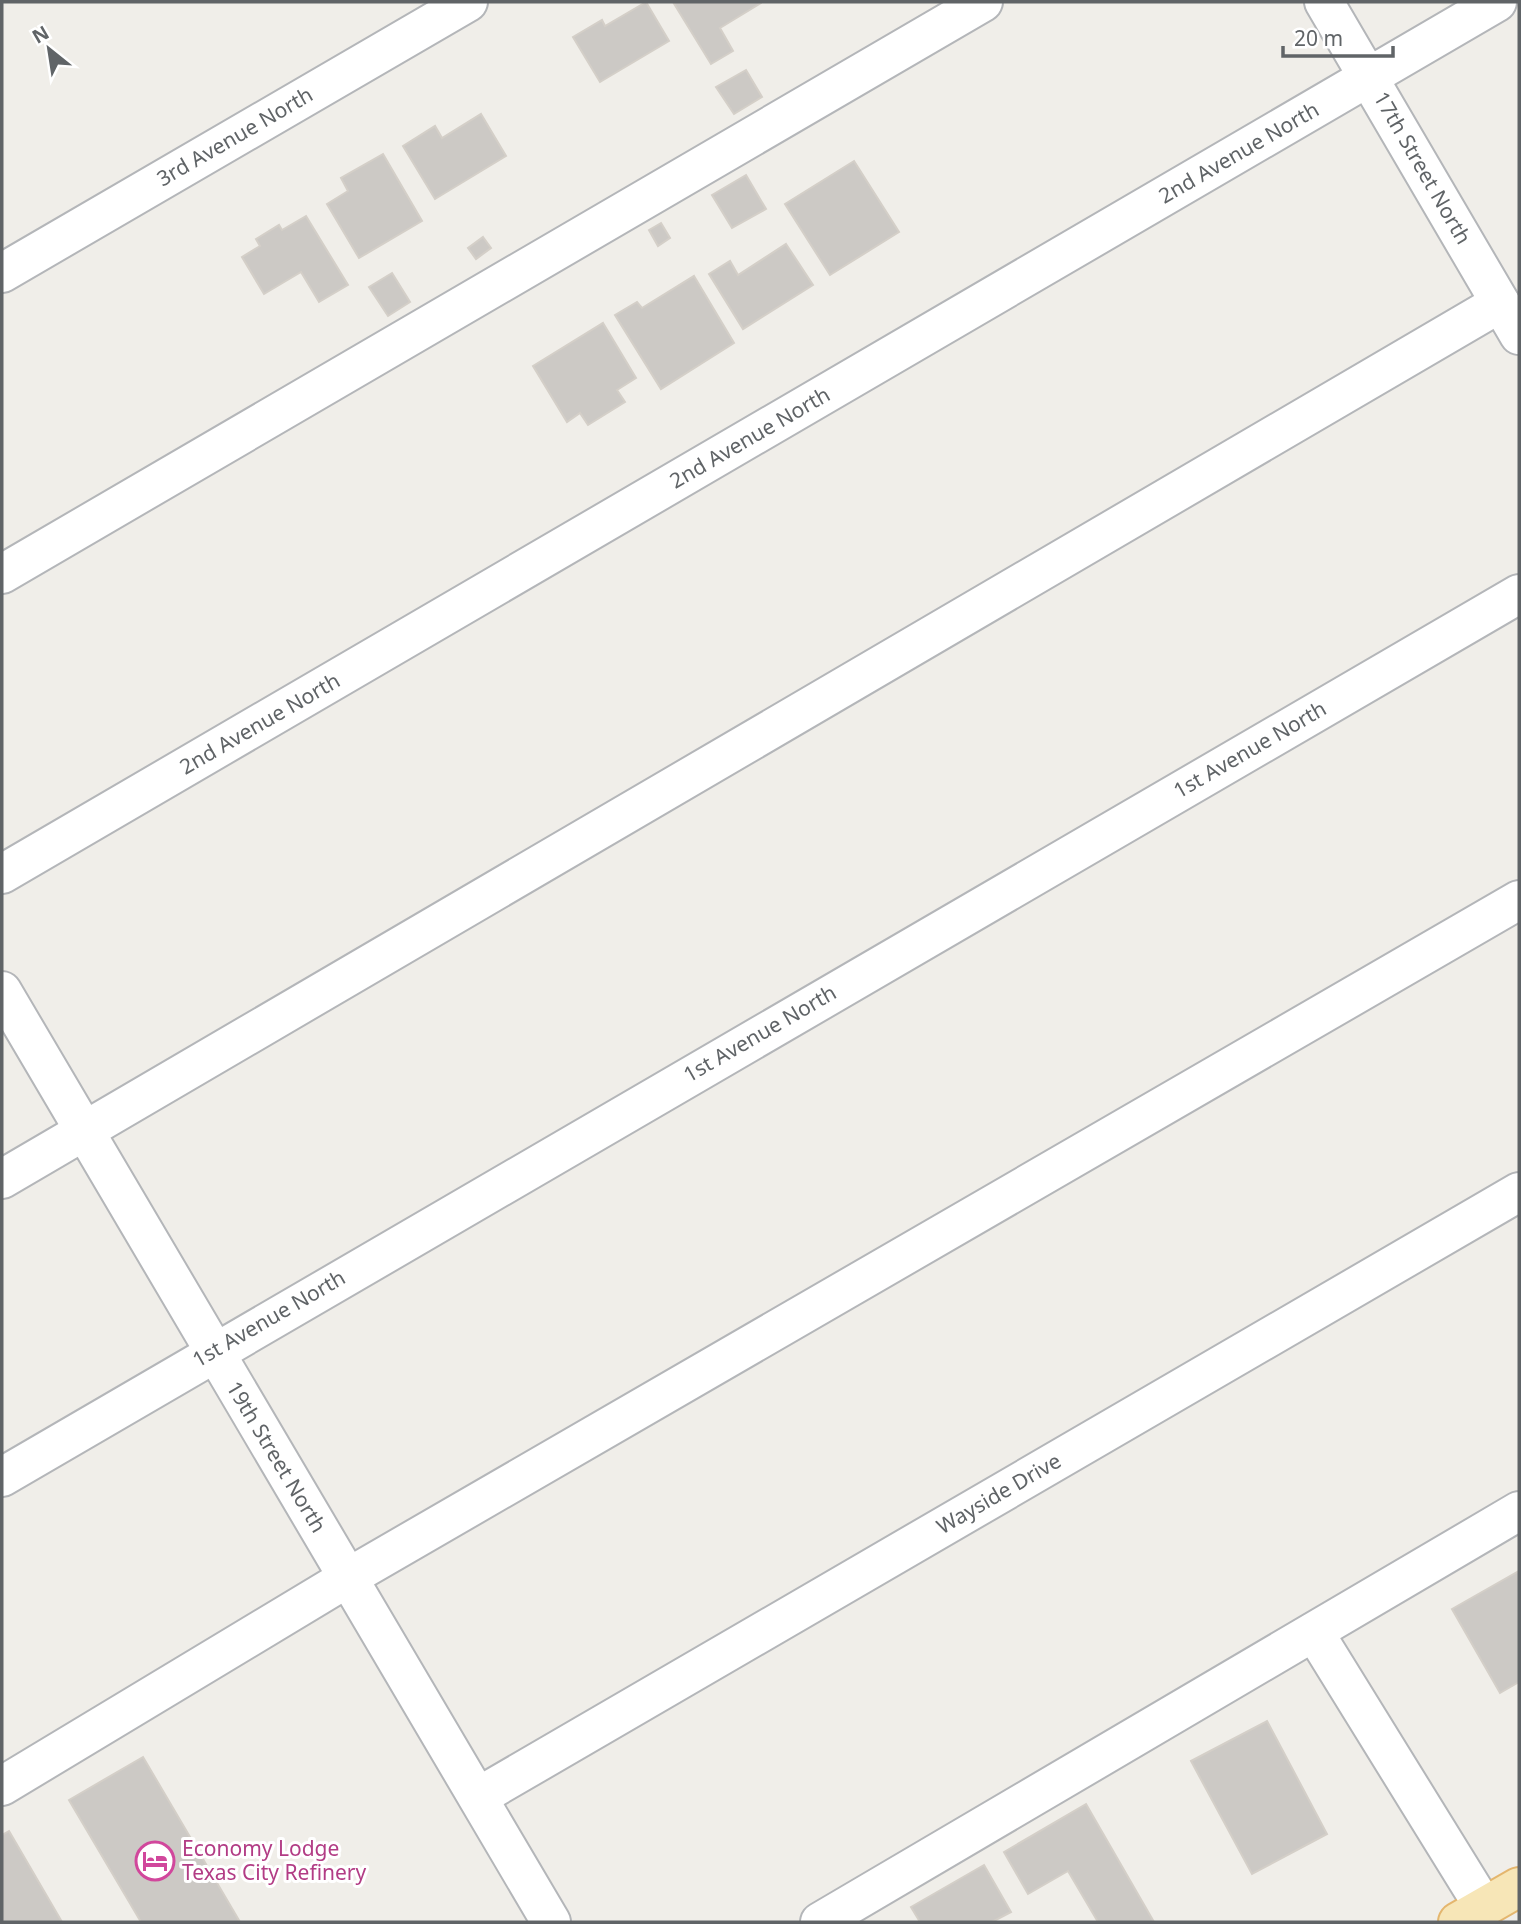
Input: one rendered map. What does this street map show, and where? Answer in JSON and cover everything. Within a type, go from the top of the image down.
[{"type":"main road","points":[[1471,1915],[1519,1886]]},
{"type":"street","name":"3rd Avenue North","points":[[2,273],[468,2]]},
{"type":"street","points":[[2,574],[984,2]]},
{"type":"street","name":"17th Street North","points":[[1324,2],[1510,319]]},
{"type":"street","name":"2nd Avenue North","points":[[2,874],[1497,2]]},
{"type":"street","points":[[2,1179],[83,1130],[1510,319]]},
{"type":"street","name":"1st Avenue North","points":[[2,1477],[1519,594]]},
{"type":"street","points":[[2,1786],[349,1577],[1519,900]]},
{"type":"street","name":"19th Street North","points":[[2,991],[551,1922]]},
{"type":"street","name":"Wayside Drive","points":[[478,1797],[1519,1192]]},
{"type":"street","points":[[820,1922],[1519,1511]]},
{"type":"street","points":[[1314,1632],[1471,1915]]},
{"type":"building","points":[[646,2],[669,41],[600,82],[573,37],[602,20],[605,26]]},
{"type":"building","points":[[673,2],[761,3],[720,28],[733,51],[711,64]]},
{"type":"building","points":[[746,70],[762,97],[734,114],[716,87]]},
{"type":"building","points":[[481,114],[506,156],[435,199],[403,146],[435,126],[442,138]]},
{"type":"building","points":[[383,154],[422,221],[359,258],[327,204],[348,191],[341,178]]},
{"type":"building","points":[[854,161],[899,232],[830,275],[785,204]]},
{"type":"building","points":[[746,175],[766,209],[732,228],[712,195]]},
{"type":"building","points":[[306,216],[348,285],[319,302],[301,272],[264,294],[242,257],[260,246],[256,239],[279,225],[282,230]]},
{"type":"building","points":[[661,223],[670,238],[658,246],[649,230]]},
{"type":"building","points":[[483,237],[491,248],[476,259],[468,248]]},
{"type":"building","points":[[786,244],[813,285],[743,329],[709,274],[730,261],[738,275]]},
{"type":"building","points":[[392,273],[410,302],[388,316],[369,287]]},
{"type":"building","points":[[694,276],[734,343],[661,389],[615,315],[637,302],[642,308]]},
{"type":"building","points":[[603,323],[636,378],[617,390],[625,402],[588,425],[580,413],[567,422],[533,366]]},
{"type":"building","points":[[1519,1571],[1519,1682],[1500,1693],[1452,1609]]},
{"type":"building","points":[[1267,1721],[1327,1834],[1252,1874],[1191,1761]]},
{"type":"building","name":"Economy Lodge Texas City Refinery","points":[[143,1757],[240,1922],[141,1922],[69,1800]]},
{"type":"building","points":[[1086,1804],[1154,1922],[1098,1922],[1068,1871],[1028,1894],[1004,1852]]},
{"type":"building","points":[[9,1831],[62,1922],[2,1922],[2,1835]]},
{"type":"building","points":[[984,1865],[1011,1912],[992,1922],[920,1922],[911,1907]]},
{"type":"place","name":"Economy Lodge Texas City Refinery","points":[[155,1861]]}]
